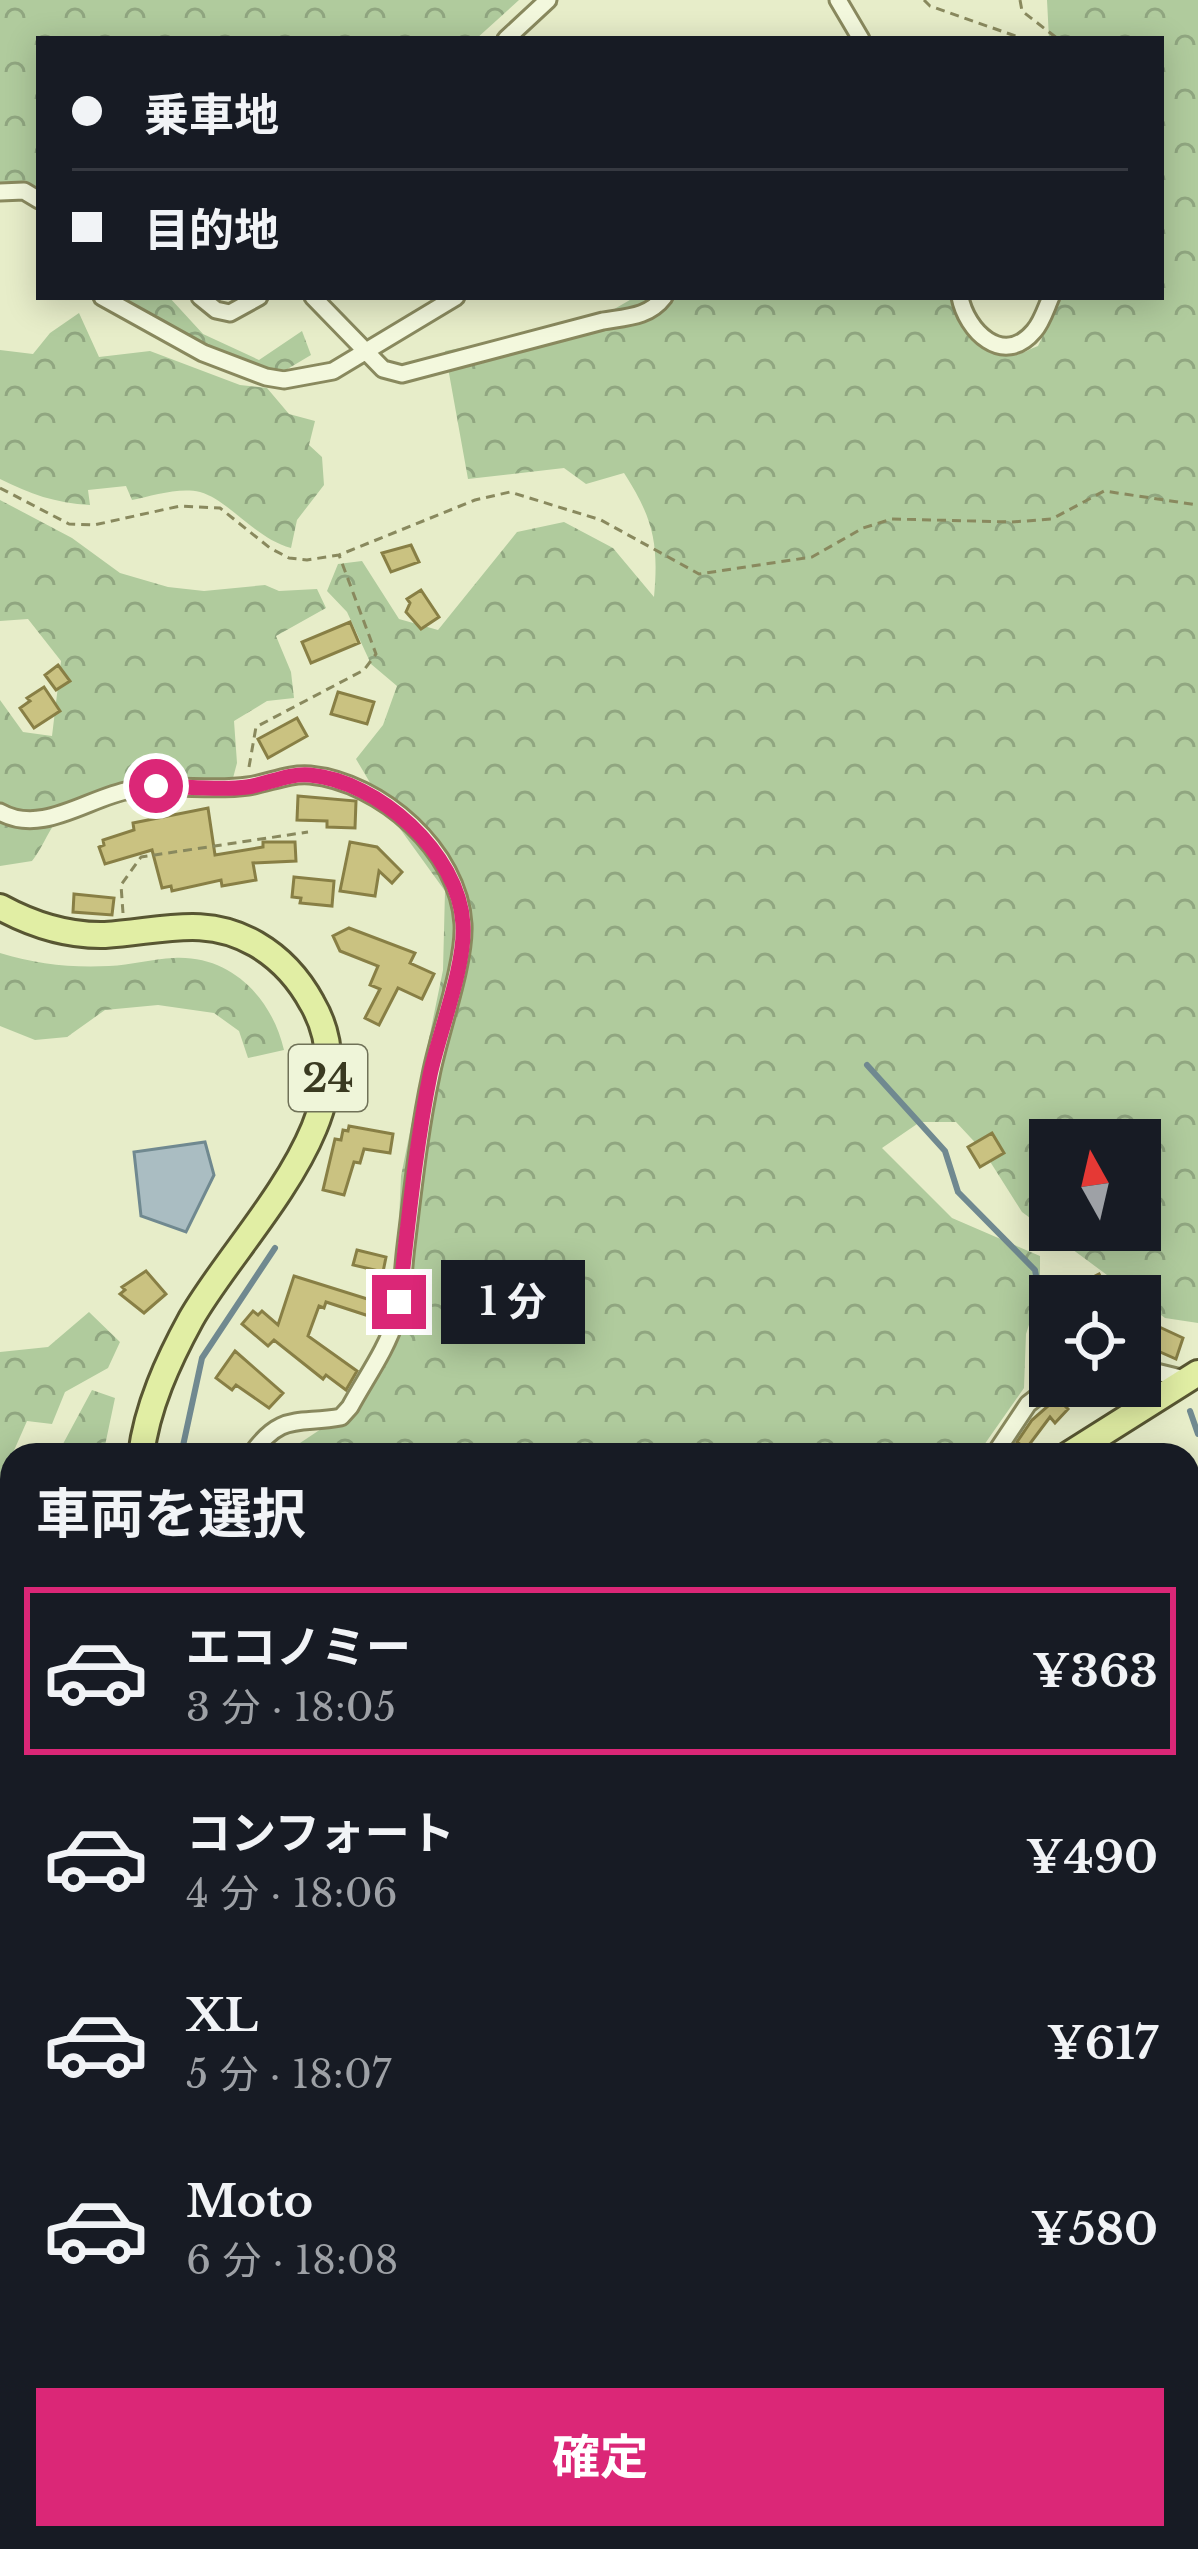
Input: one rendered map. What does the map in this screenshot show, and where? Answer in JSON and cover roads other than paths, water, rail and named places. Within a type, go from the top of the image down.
[{"type":"main road","name":"24","points":[[0,907],[47,928],[104,935],[185,924],[211,926],[258,945],[284,964],[316,1009],[325,1033],[328,1083],[313,1136],[193,1316],[151,1407],[144,1443]]},
{"type":"main road","points":[[1088,1443],[1194,1378]]},
{"type":"street","points":[[509,36],[548,0]]},
{"type":"street","points":[[838,0],[859,36]]},
{"type":"street","points":[[0,192],[24,191],[36,198]]},
{"type":"street","points":[[107,300],[203,353],[284,380],[333,371],[451,300]]},
{"type":"street","points":[[204,300],[230,313],[254,300]]},
{"type":"street","points":[[316,300],[383,369],[402,374],[637,316],[661,300]]},
{"type":"street","points":[[961,300],[964,319],[974,331],[994,345],[1008,346],[1035,330],[1050,300]]},
{"type":"street","points":[[0,812],[10,818],[45,818],[124,790],[246,787],[309,775],[374,798],[405,818],[435,852],[463,922],[430,1076],[397,1318],[341,1417],[300,1418],[260,1443]]},
{"type":"street","points":[[1161,1372],[1194,1378]]},
{"type":"street","points":[[1002,1443],[1029,1403]]},
{"type":"waterway","points":[[867,1065],[945,1151],[958,1192],[1036,1275]]},
{"type":"waterway","points":[[184,1443],[202,1358],[275,1248]]},
{"type":"waterway","points":[[1190,1411],[1198,1434]]}]
